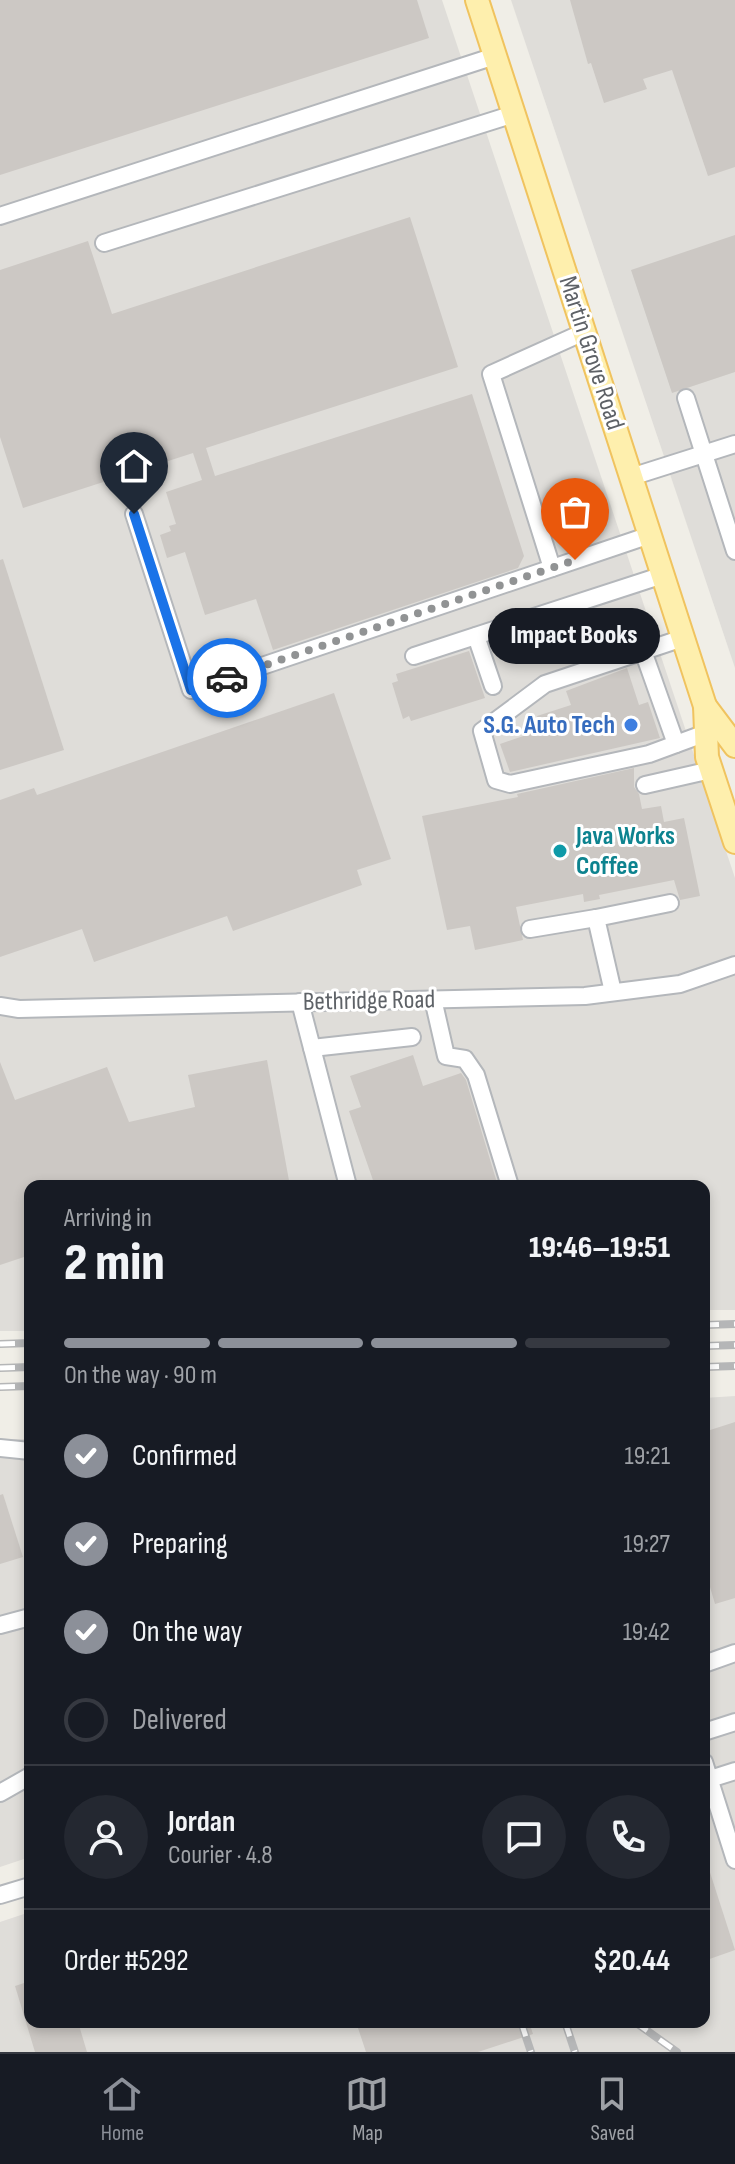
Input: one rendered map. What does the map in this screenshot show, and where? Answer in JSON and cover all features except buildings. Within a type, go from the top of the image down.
[{"type":"main road","name":"Martin Grove Road","points":[[477,0],[705,706],[707,757],[735,842]]},
{"type":"main road","name":"Martin Grove Road","points":[[705,706],[735,746]]},
{"type":"street","points":[[0,216],[495,56]]},
{"type":"street","points":[[104,243],[514,114]]},
{"type":"street","points":[[552,568],[491,374],[584,332]]},
{"type":"street","points":[[686,398],[735,551]]},
{"type":"street","points":[[631,477],[735,444]]},
{"type":"street","points":[[134,514],[191,690],[650,535]]},
{"type":"street","points":[[414,656],[663,575]]},
{"type":"street","points":[[476,636],[493,686]]},
{"type":"street","points":[[683,638],[545,684],[482,731],[496,780],[510,784],[649,754],[706,733]]},
{"type":"street","points":[[643,651],[676,744]]},
{"type":"street","points":[[645,785],[711,770]]},
{"type":"street","points":[[530,929],[670,903]]},
{"type":"street","points":[[596,918],[613,992]]},
{"type":"street","name":"Bethridge Road","points":[[0,1006],[19,1009],[585,996],[680,984],[735,965]]},
{"type":"street","points":[[433,999],[446,1056],[465,1059],[476,1075],[508,1180]]},
{"type":"street","points":[[300,1002],[346,1180]]},
{"type":"street","points":[[312,1048],[412,1037]]},
{"type":"street","points":[[0,1448],[24,1450]]},
{"type":"street","points":[[0,1625],[24,1619]]},
{"type":"street","points":[[710,1662],[735,1653]]},
{"type":"street","points":[[710,1730],[735,1722]]},
{"type":"street","points":[[735,1771],[710,1779],[735,1860]]},
{"type":"street","points":[[0,1793],[24,1779]]},
{"type":"street","points":[[0,1895],[24,1888]]},
{"type":"shaded area","points":[[0,0],[442,0],[735,878],[735,1310],[710,1310],[710,1180],[24,1180],[24,1331],[0,1331]]},
{"type":"shaded area","points":[[511,0],[735,0],[735,668]]},
{"type":"shaded area","points":[[735,1396],[735,2052],[0,2052],[0,1922],[24,1914],[24,2028],[710,2028],[710,1398]]},
{"type":"shaded area","points":[[0,1439],[24,1439],[24,1859],[0,1867]]},
{"type":"railway","points":[[710,1325],[735,1324]]},
{"type":"railway","points":[[0,1344],[24,1343]]},
{"type":"railway","points":[[710,1346],[735,1345]]},
{"type":"railway","points":[[710,1367],[735,1366]]},
{"type":"railway","points":[[0,1368],[24,1367]]},
{"type":"railway","points":[[0,1387],[24,1386]]},
{"type":"railway","points":[[523,2028],[531,2052]]},
{"type":"railway","points":[[567,2028],[575,2052]]},
{"type":"railway","points":[[643,2028],[677,2052]]},
{"type":"way so far","points":[[227,678],[575,560]]},
{"type":"place","name":"Impact Books","points":[[575,560]]},
{"type":"place","name":"S.G. Auto Tech","points":[[631,725]]},
{"type":"place","name":"Java Works Coffee","points":[[560,851]]},
{"type":"route","points":[[134,514],[191,690],[227,678]]}]
